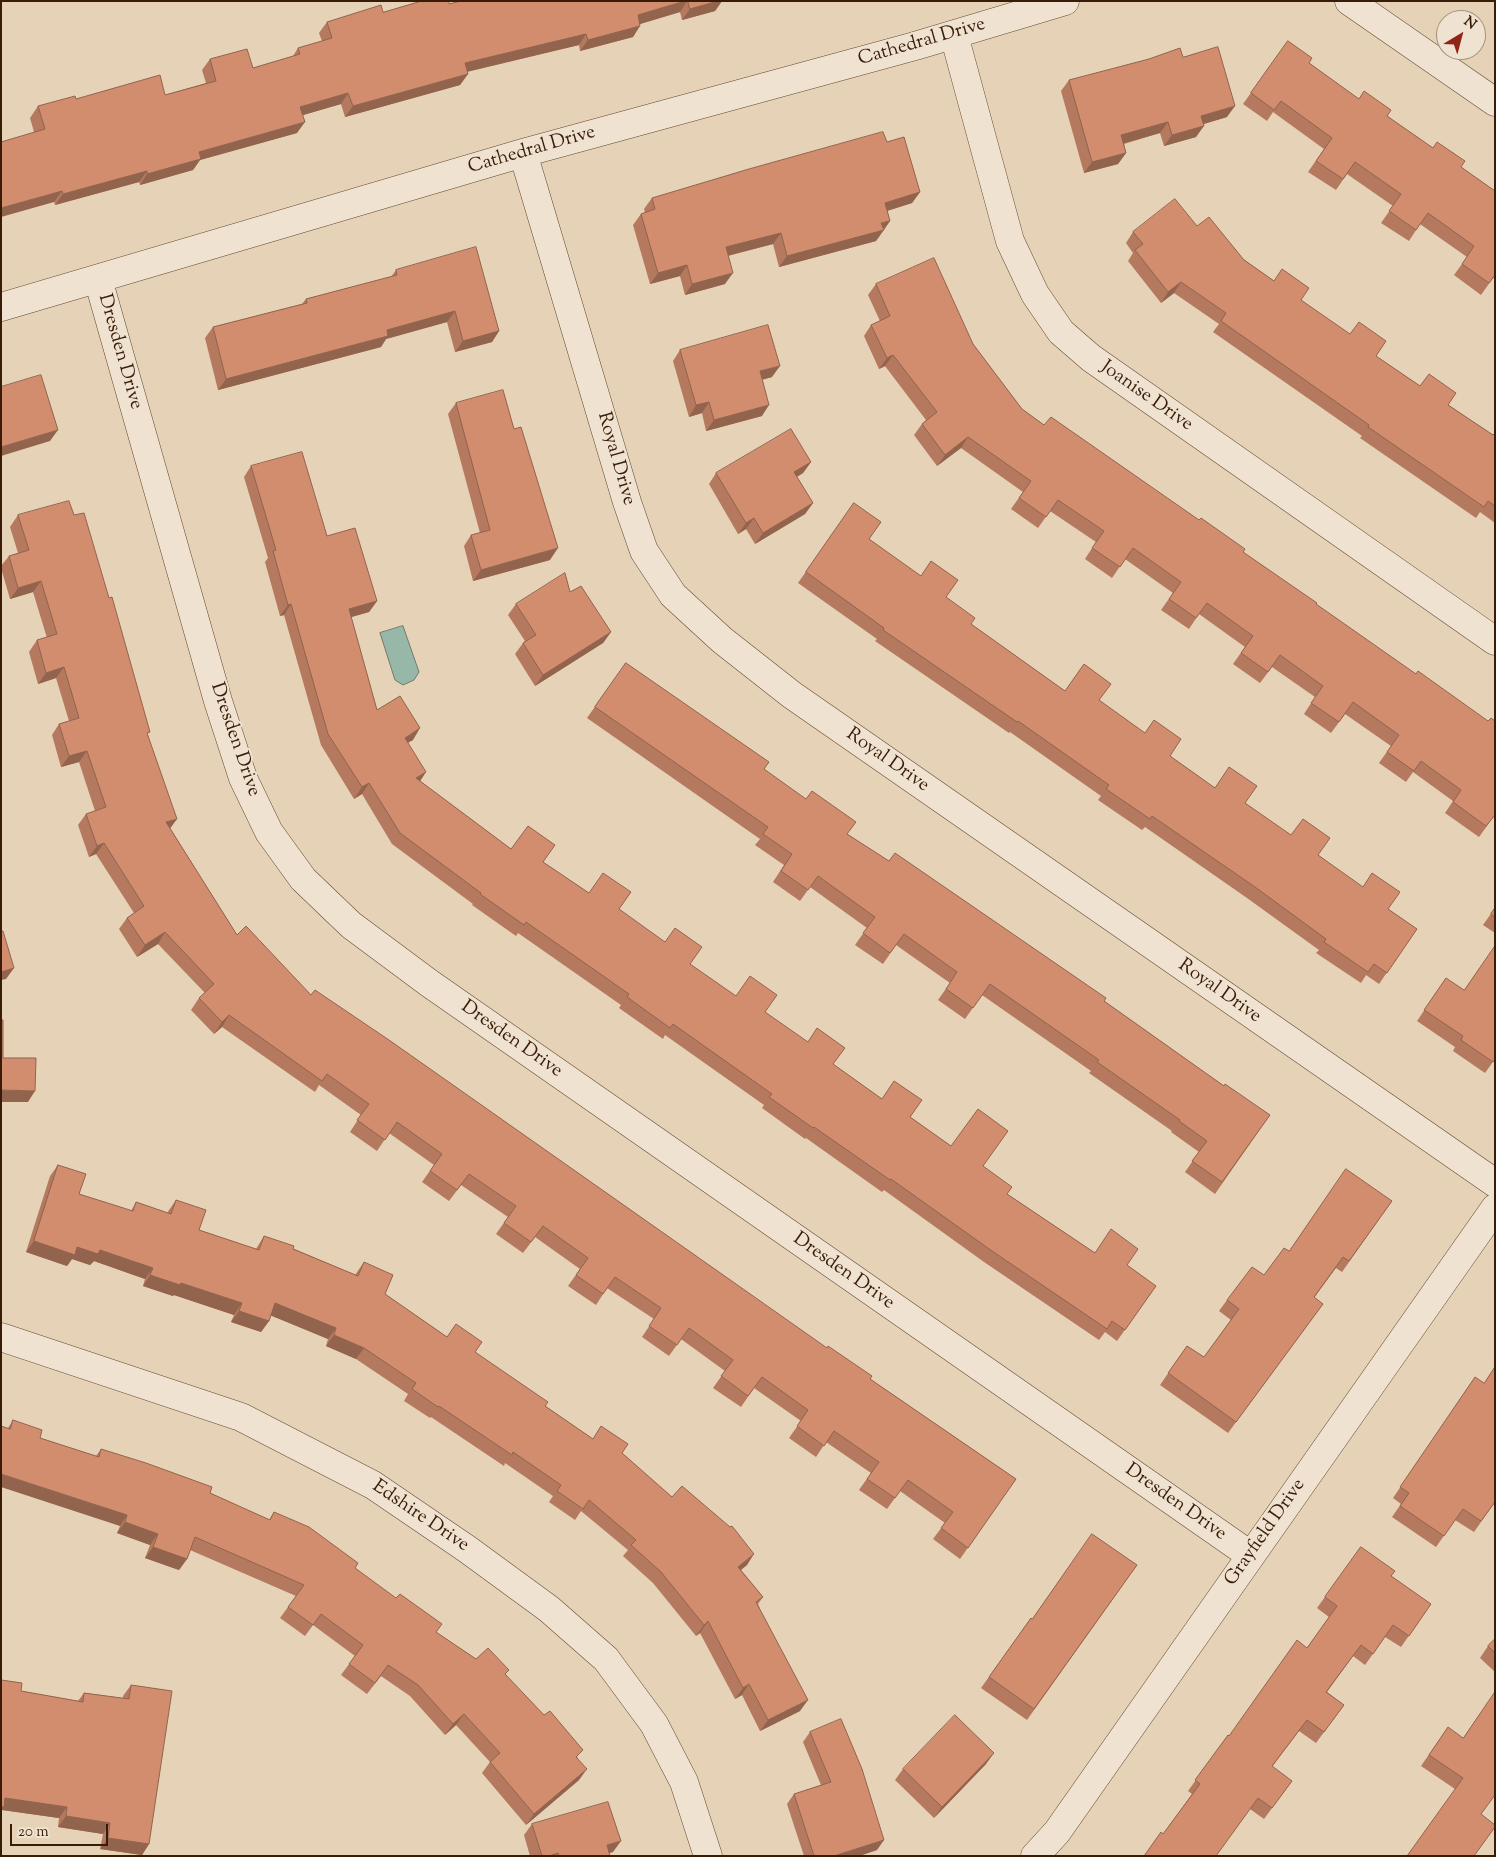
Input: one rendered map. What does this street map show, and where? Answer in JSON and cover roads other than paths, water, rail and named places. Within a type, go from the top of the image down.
[{"type":"street","name":"Cathedral Drive","points":[[1,307],[522,153],[954,34],[1064,1]]},
{"type":"street","points":[[1349,1],[1495,102]]},
{"type":"street","name":"Joanise Drive","points":[[954,34],[1010,241],[1035,294],[1061,332],[1091,358],[1495,640]]},
{"type":"street","name":"Royal Drive","points":[[522,153],[644,551],[674,596],[722,640],[792,695],[1495,1183]]},
{"type":"street","name":"Dresden Drive","points":[[98,279],[218,701],[243,778],[269,832],[303,879],[351,925],[429,983],[1250,1555]]},
{"type":"street","name":"Grayfield Drive","points":[[1035,1856],[1057,1832],[1495,1208]]},
{"type":"street","name":"Edshire Drive","points":[[1,1337],[241,1417],[373,1485],[467,1549],[549,1609],[606,1660],[654,1724],[684,1782],[708,1856]]}]
